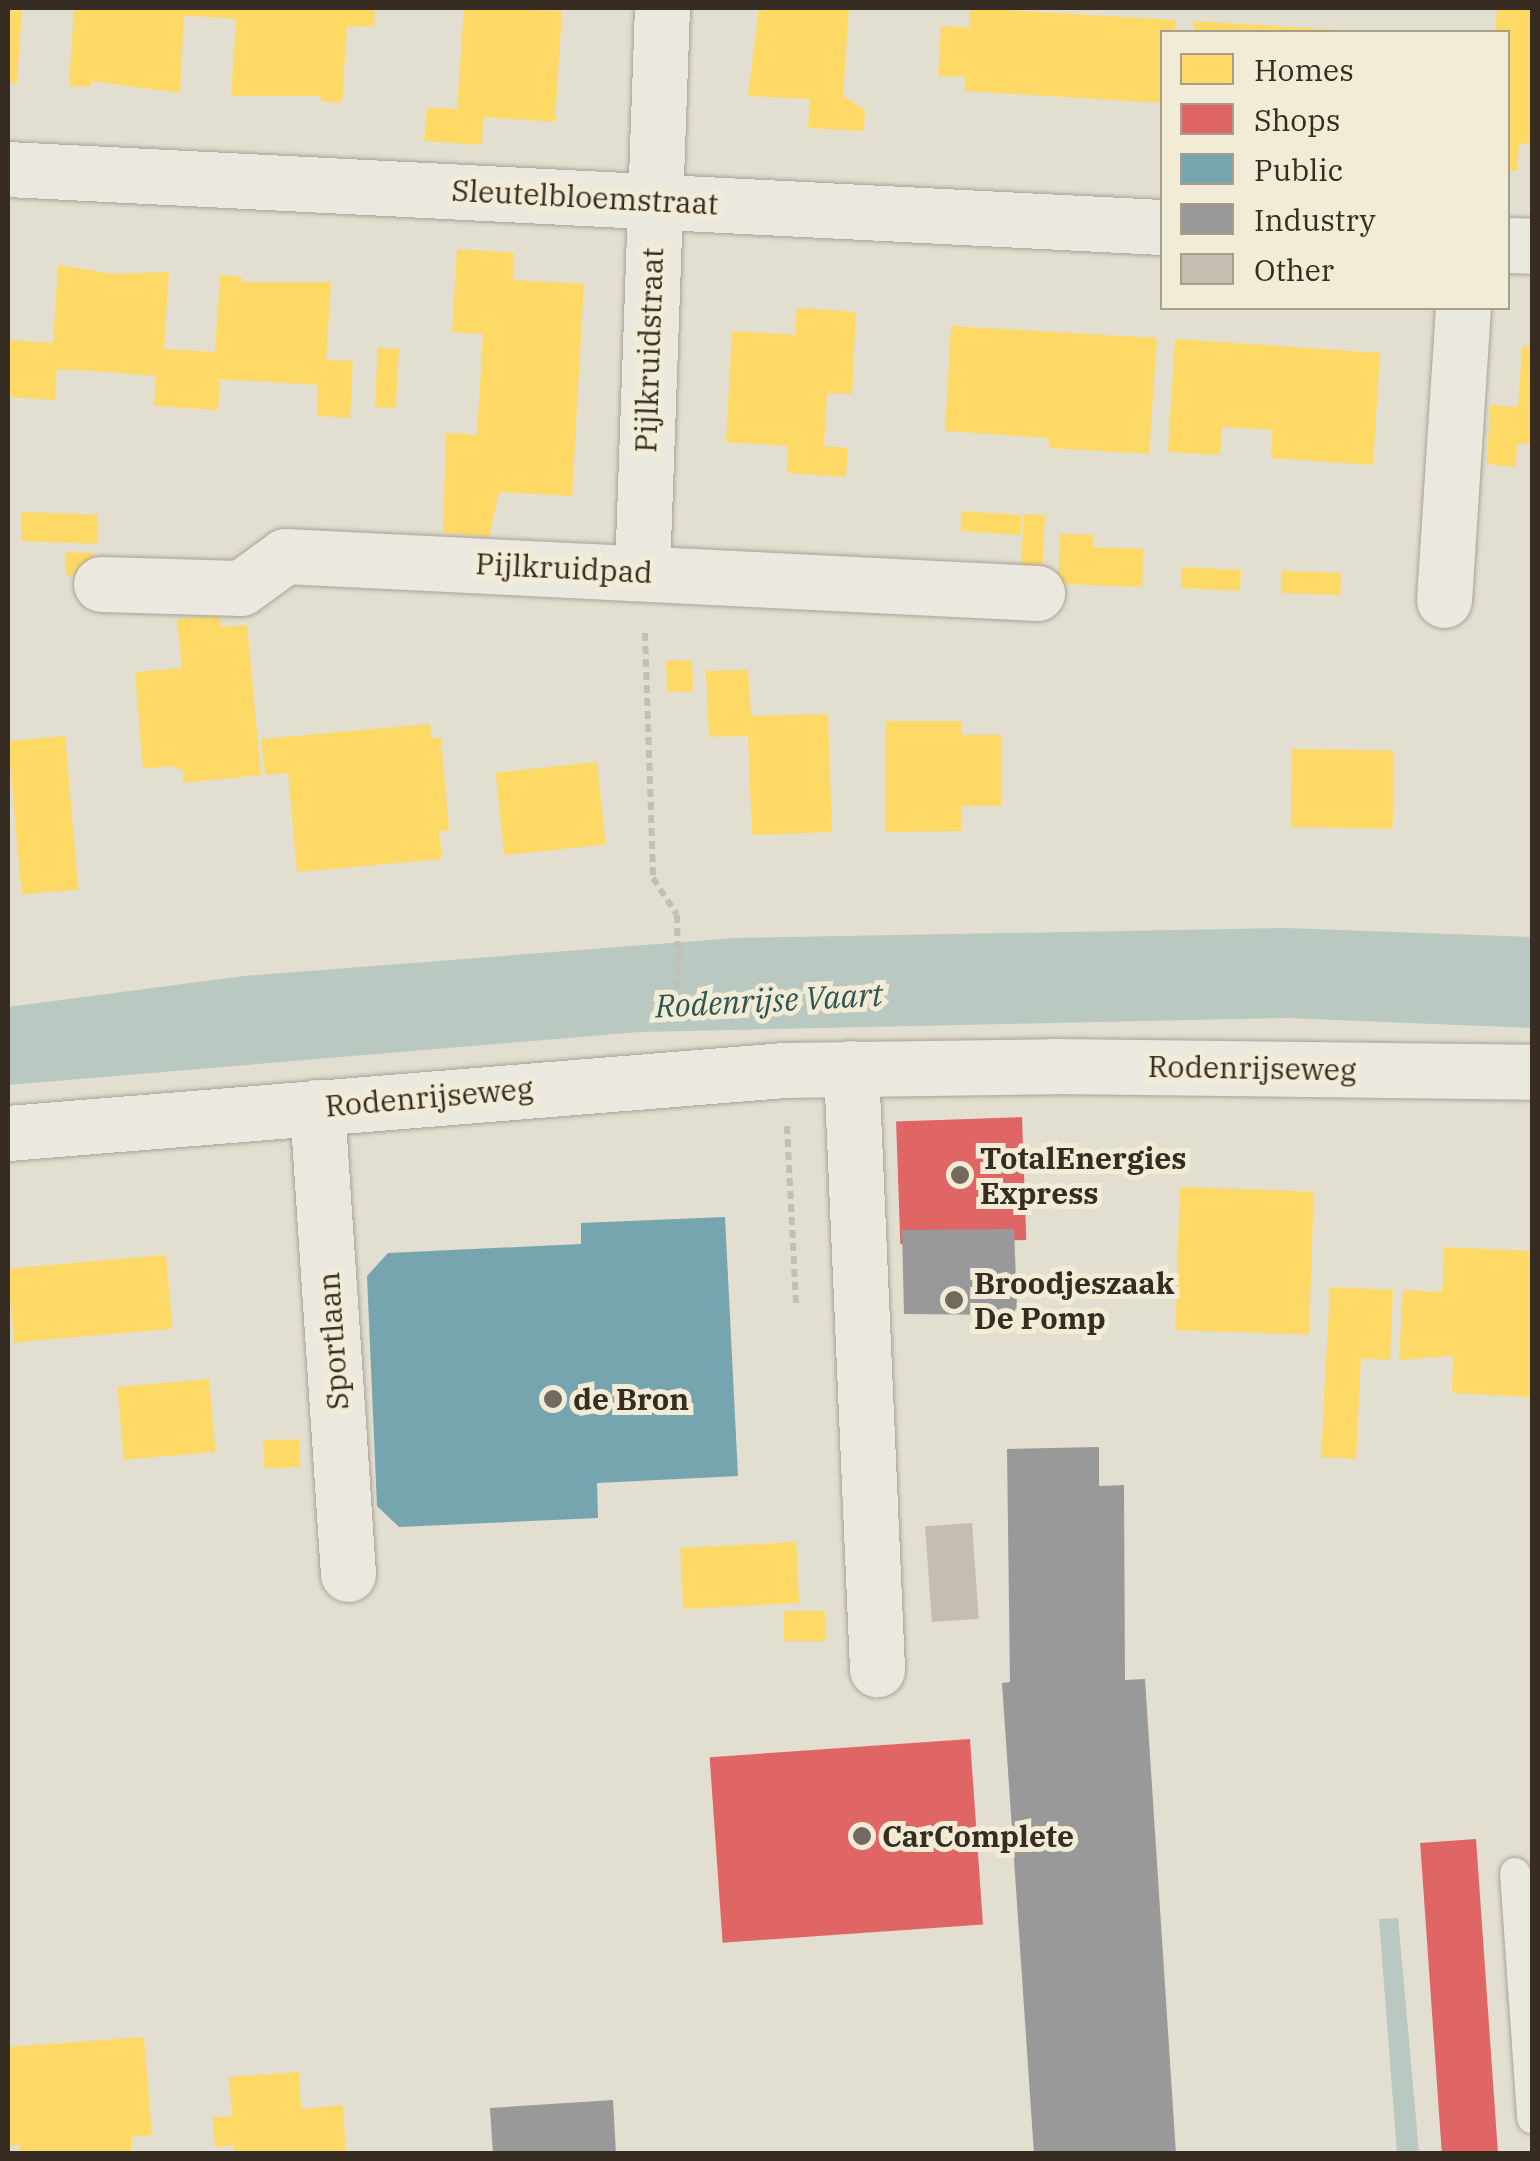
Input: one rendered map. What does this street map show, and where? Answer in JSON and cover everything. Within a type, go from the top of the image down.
[{"type":"street","name":"Pijlkruidstraat","points":[[642,572],[662,8]]},
{"type":"street","name":"Sleutelbloemstraat","points":[[8,169],[1160,227]]},
{"type":"street","points":[[1444,600],[1463,310]]},
{"type":"street","name":"Pijlkruidpad","points":[[101,584],[241,588],[285,556],[1037,594]]},
{"type":"street","points":[[852,1068],[876,1669]]},
{"type":"street","name":"Rodenrijseweg","points":[[8,1134],[784,1070],[1532,1072]]},
{"type":"street","name":"Sportlaan","points":[[317,1107],[348,1574]]},
{"type":"lane","points":[[1515,1874],[1532,2118]]},
{"type":"path","points":[[642,572],[653,878],[677,915],[678,1023]]},
{"type":"path","points":[[784,1070],[797,1323]]},
{"type":"water","name":"Rodenrijse Vaart","points":[[1284,928],[1532,937],[1532,1028],[1288,1018],[639,1032],[8,1085],[8,1007],[244,976],[736,938]]},
{"type":"water","points":[[1398,1918],[1419,2153],[1397,2153],[1379,1919]]},
{"type":"building: Homes","points":[[8,8],[22,8],[17,83],[8,82]]},
{"type":"building: Homes","points":[[74,8],[375,8],[374,27],[347,26],[342,103],[320,101],[321,96],[231,96],[236,19],[210,17],[184,16],[180,93],[91,81],[91,87],[69,86]]},
{"type":"building: Homes","points":[[464,8],[562,11],[555,122],[483,117],[482,145],[424,141],[427,108],[457,109]]},
{"type":"building: Homes","points":[[759,8],[849,8],[843,96],[865,110],[864,131],[808,128],[810,99],[748,96]]},
{"type":"building: Homes","points":[[970,8],[1176,20],[1175,30],[1160,30],[1160,103],[965,91],[966,77],[938,76],[941,26],[969,28]]},
{"type":"building: Homes","points":[[1497,8],[1532,8],[1532,144],[1519,143],[1517,171],[1510,170],[1510,30],[1495,30]]},
{"type":"building: Homes","points":[[1194,21],[1339,30],[1193,30]]},
{"type":"building: Homes","points":[[457,249],[514,253],[513,280],[584,284],[572,496],[499,492],[489,537],[443,533],[446,433],[477,435],[483,334],[452,332]]},
{"type":"building: Homes","points":[[58,265],[113,274],[169,272],[164,349],[215,352],[220,275],[242,277],[242,282],[331,282],[326,360],[353,361],[350,418],[317,416],[318,385],[220,379],[218,410],[154,406],[156,376],[108,372],[57,369],[55,400],[8,397],[8,340],[53,343]]},
{"type":"building: Homes","points":[[797,308],[856,312],[852,394],[827,393],[824,446],[848,448],[846,477],[787,473],[788,446],[726,442],[732,331],[795,335]]},
{"type":"building: Homes","points":[[951,326],[1157,338],[1149,454],[1050,448],[1048,438],[945,431]]},
{"type":"building: Homes","points":[[1175,339],[1380,353],[1373,465],[1271,458],[1272,430],[1222,427],[1220,455],[1168,452]]},
{"type":"building: Homes","points":[[1522,346],[1532,347],[1532,444],[1517,443],[1516,467],[1487,464],[1490,405],[1518,407]]},
{"type":"building: Homes","points":[[378,348],[399,349],[396,408],[375,407]]},
{"type":"building: Homes","points":[[962,511],[1022,515],[1020,535],[961,531]]},
{"type":"building: Homes","points":[[22,512],[98,515],[97,544],[21,541]]},
{"type":"building: Homes","points":[[1024,514],[1045,515],[1041,593],[1020,592]]},
{"type":"building: Homes","points":[[1060,534],[1094,535],[1093,547],[1143,549],[1142,587],[1058,584]]},
{"type":"building: Homes","points":[[66,552],[93,553],[92,576],[65,575]]},
{"type":"building: Homes","points":[[1182,567],[1241,570],[1240,591],[1181,588]]},
{"type":"building: Homes","points":[[1282,571],[1341,573],[1340,595],[1281,593]]},
{"type":"building: Homes","points":[[219,615],[221,627],[247,625],[261,775],[183,783],[183,771],[173,766],[143,769],[135,672],[182,668],[177,619]]},
{"type":"building: Homes","points":[[692,660],[693,691],[667,692],[666,661]]},
{"type":"building: Homes","points":[[748,670],[751,716],[828,714],[832,832],[752,835],[748,736],[709,737],[706,671]]},
{"type":"building: Homes","points":[[886,721],[961,721],[962,735],[1002,735],[1001,806],[961,806],[961,831],[886,832]]},
{"type":"building: Homes","points":[[430,724],[431,738],[441,738],[449,830],[439,831],[442,859],[297,872],[288,773],[265,775],[261,739]]},
{"type":"building: Homes","points":[[65,736],[78,889],[22,894],[8,741]]},
{"type":"building: Homes","points":[[1292,749],[1394,751],[1393,829],[1291,827]]},
{"type":"building: Homes","points":[[597,762],[606,845],[504,855],[496,773]]},
{"type":"building: Homes","points":[[1180,1187],[1314,1192],[1309,1335],[1175,1330]]},
{"type":"building: Homes","points":[[1444,1247],[1532,1251],[1532,1397],[1452,1393],[1453,1356],[1399,1360],[1403,1290],[1442,1292]]},
{"type":"building: Homes","points":[[166,1255],[172,1329],[14,1343],[8,1269]]},
{"type":"building: Homes","points":[[1330,1287],[1393,1290],[1390,1360],[1361,1358],[1356,1459],[1321,1457]]},
{"type":"building: Homes","points":[[209,1379],[215,1452],[124,1460],[117,1387]]},
{"type":"building: Homes","points":[[299,1439],[300,1467],[264,1468],[263,1440]]},
{"type":"building: Homes","points":[[796,1542],[799,1603],[683,1609],[680,1548]]},
{"type":"building: Homes","points":[[784,1611],[825,1611],[825,1641],[784,1641]]},
{"type":"building: Homes","points":[[144,2037],[152,2135],[131,2137],[131,2154],[20,2154],[20,2145],[8,2146],[8,2047]]},
{"type":"building: Homes","points":[[299,2072],[301,2109],[343,2105],[346,2154],[234,2154],[234,2145],[215,2147],[213,2117],[232,2116],[229,2077]]},
{"type":"building: Shops","points":[[1022,1117],[1026,1240],[900,1244],[896,1121]]},
{"type":"building: Shops","points":[[970,1739],[983,1925],[723,1943],[710,1757]]},
{"type":"building: Shops","points":[[1476,1839],[1498,2154],[1442,2154],[1420,1843]]},
{"type":"building: Public","name":"de Bron","points":[[725,1217],[738,1476],[597,1483],[598,1518],[399,1527],[377,1506],[367,1276],[388,1253],[581,1244],[581,1223]]},
{"type":"building: Industry","points":[[1014,1229],[1017,1307],[1012,1315],[904,1314],[902,1230]]},
{"type":"building: Industry","points":[[1099,1447],[1099,1486],[1124,1485],[1125,1680],[1145,1679],[1176,2154],[1034,2154],[1002,1683],[1010,1682],[1007,1449]]},
{"type":"building: Industry","points":[[613,2100],[616,2154],[493,2154],[490,2108]]},
{"type":"building: Other","points":[[972,1523],[979,1619],[932,1622],[925,1526]]},
{"type":"place","name":"TotalEnergies Express","points":[[960,1175]]},
{"type":"place","name":"Broodjeszaak De Pomp","points":[[954,1300]]},
{"type":"place","name":"de Bron","points":[[553,1399]]},
{"type":"place","name":"CarComplete","points":[[862,1836]]}]
